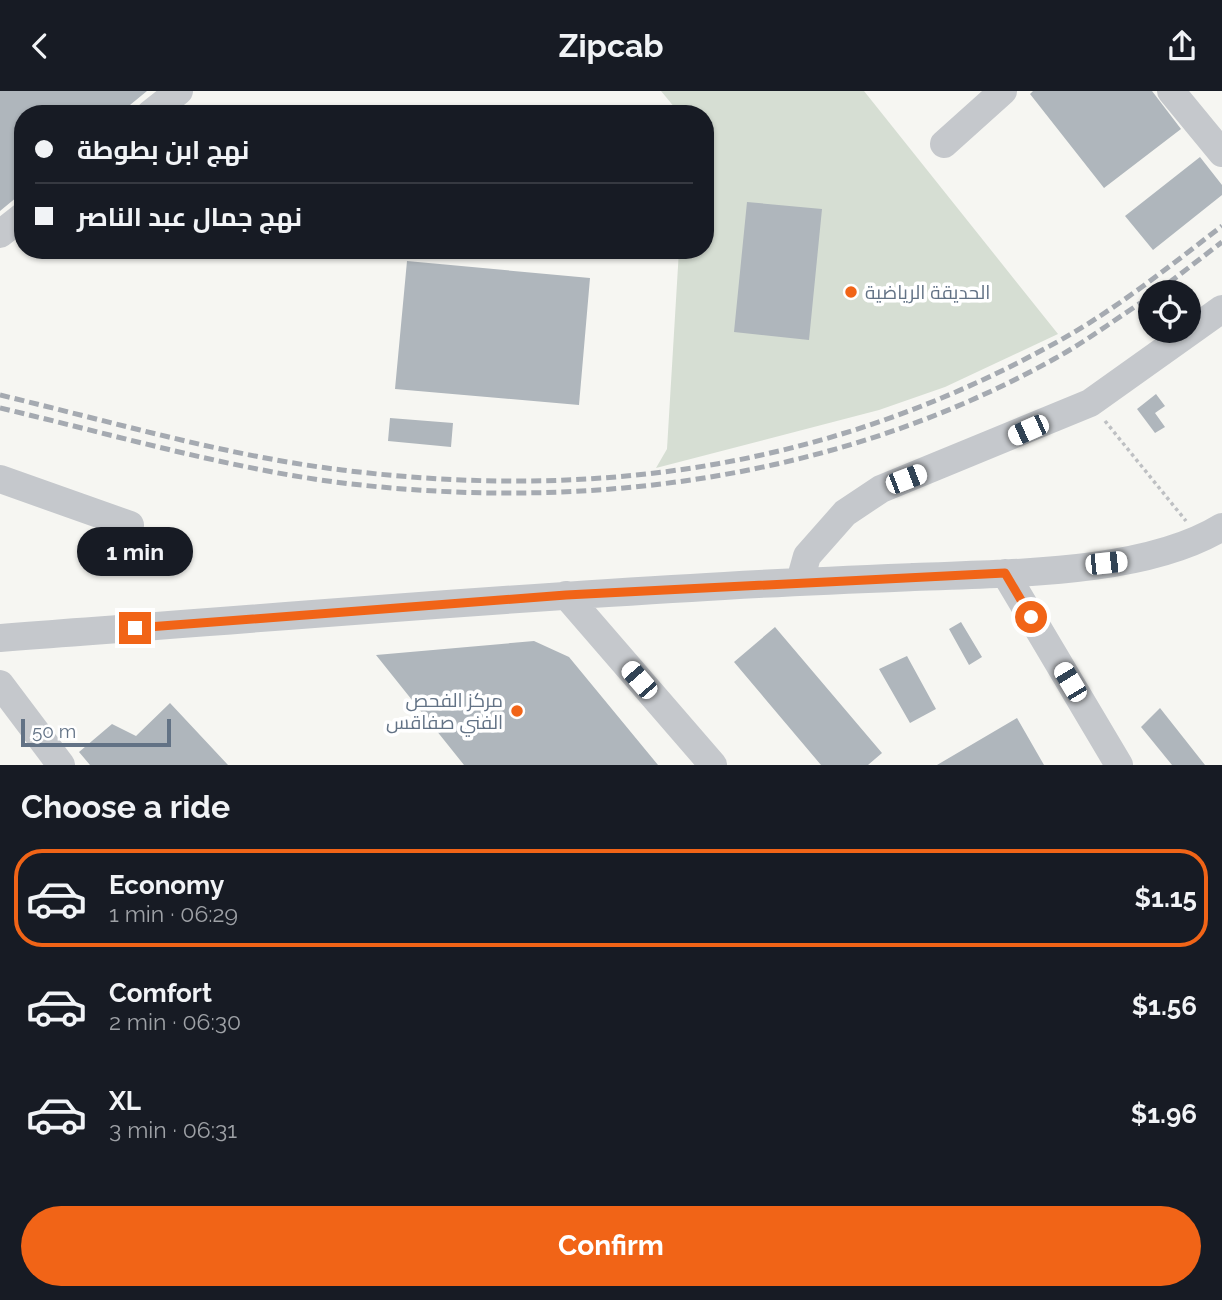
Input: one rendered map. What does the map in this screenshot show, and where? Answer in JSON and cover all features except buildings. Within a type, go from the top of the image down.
[{"type":"street","points":[[161,105],[179,91]]},
{"type":"street","points":[[944,143],[1003,91]]},
{"type":"street","points":[[1171,91],[1222,153]]},
{"type":"street","points":[[0,234],[14,223]]},
{"type":"street","points":[[800,581],[807,556],[845,513],[881,489],[1090,403],[1222,309]]},
{"type":"street","points":[[0,479],[130,525]]},
{"type":"street","points":[[0,638],[566,595],[800,581],[1005,573],[1131,560],[1212,533]]},
{"type":"street","points":[[1005,573],[1119,765]]},
{"type":"street","points":[[566,595],[713,765]]},
{"type":"street","points":[[0,684],[61,765]]},
{"type":"path","points":[[1090,403],[1212,533]]},
{"type":"shaded area","name":"الحديقة الرياضية","points":[[661,91],[864,91],[1058,334],[945,387],[879,410],[656,468],[667,449],[678,259],[714,259],[714,105],[673,105]]},
{"type":"railway","points":[[0,395],[213,447],[342,470],[435,479],[527,481],[616,477],[704,466],[791,448],[877,422],[962,389],[1046,348],[1092,321],[1137,291],[1222,226]]},
{"type":"railway","points":[[1173,280],[1222,242]]},
{"type":"railway","points":[[0,408],[209,459],[335,482],[428,491],[520,493],[613,489],[705,478],[795,460],[884,434],[970,401],[1054,359],[1138,305]]},
{"type":"place","name":"الحديقة الرياضية","points":[[851,292]]},
{"type":"place","name":"مركز الفحص الفني صفاقس","points":[[517,711]]},
{"type":"route","points":[[135,628],[566,595],[800,581],[1005,573],[1031,617]]}]
